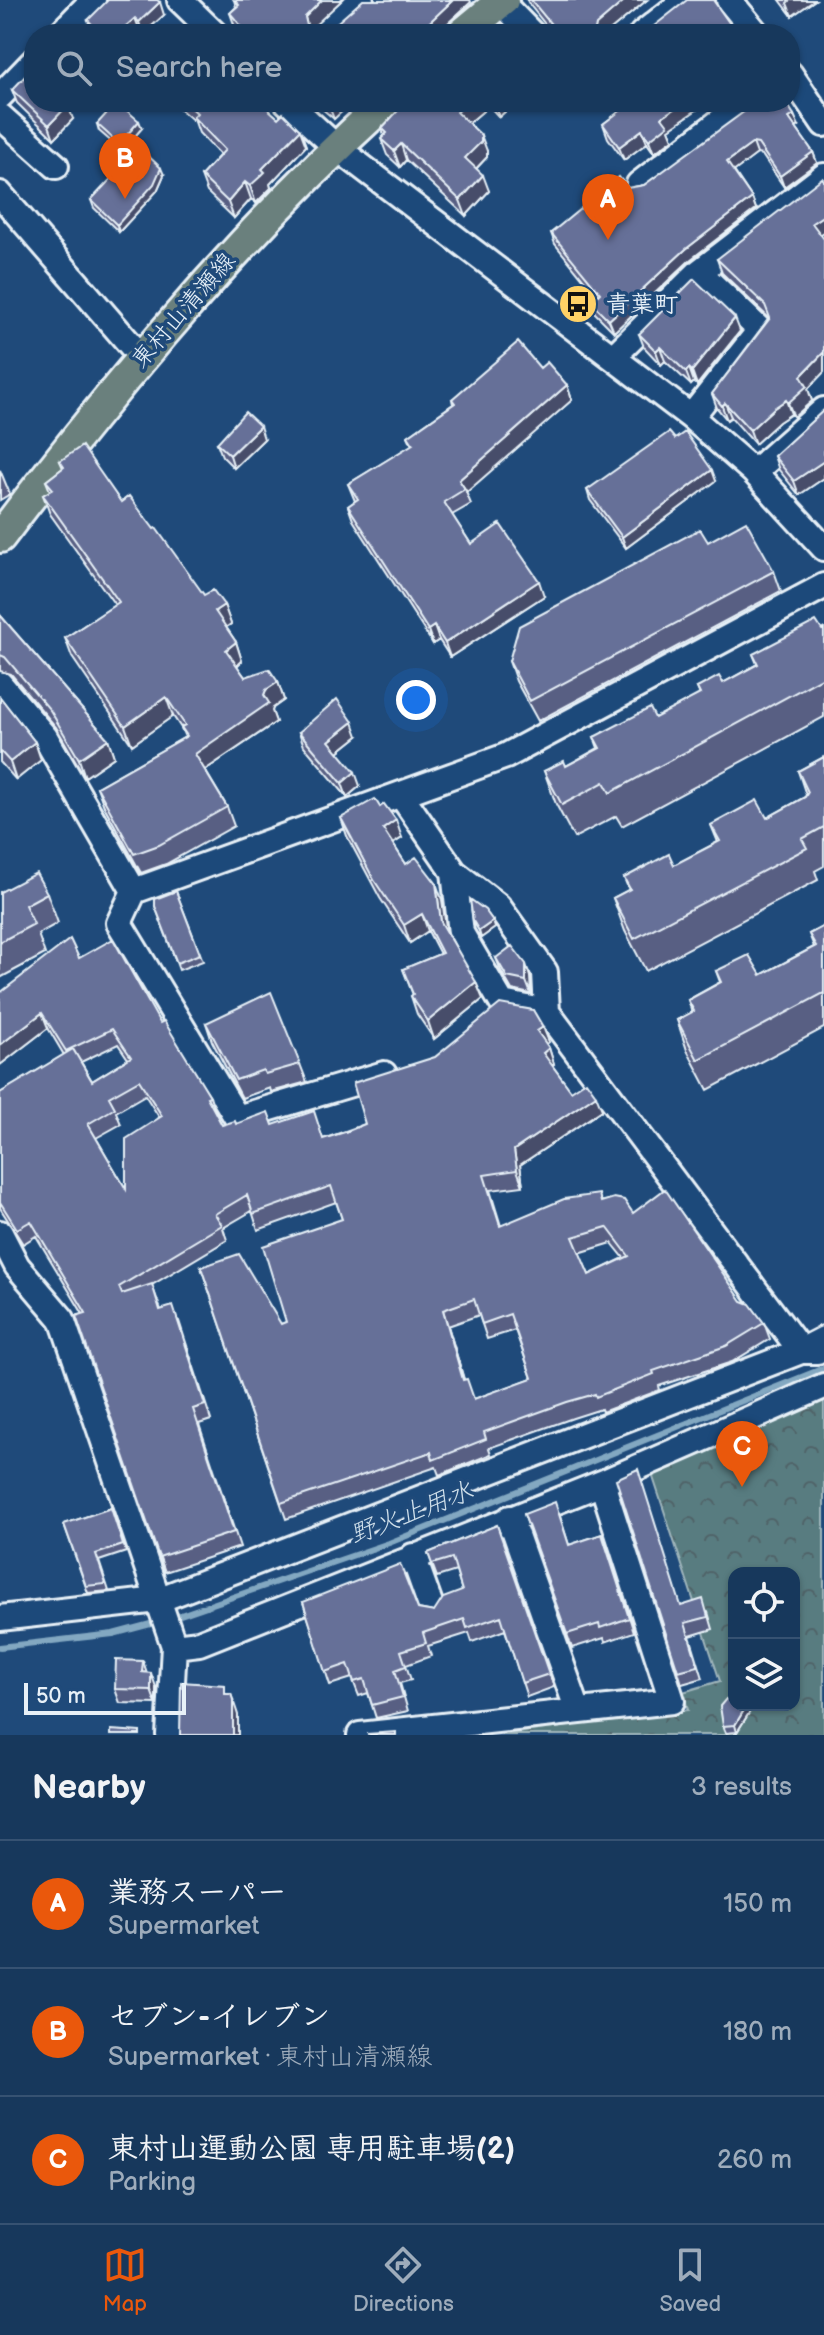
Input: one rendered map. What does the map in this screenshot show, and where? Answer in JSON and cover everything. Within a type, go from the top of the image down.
[{"type":"main road","points":[[474,24],[501,1]]},
{"type":"main road","name":"東村山清瀬線","points":[[0,537],[48,470],[239,245],[375,112]]},
{"type":"street","points":[[70,24],[93,0]]},
{"type":"street","points":[[335,24],[361,0]]},
{"type":"street","points":[[655,24],[685,0]]},
{"type":"street","points":[[729,0],[749,24]]},
{"type":"street","points":[[501,1],[523,24]]},
{"type":"street","points":[[196,5],[208,24]]},
{"type":"street","points":[[0,96],[24,71]]},
{"type":"street","points":[[800,89],[824,124]]},
{"type":"street","points":[[298,112],[336,147],[691,417],[754,472],[824,548]]},
{"type":"street","points":[[639,184],[732,112]]},
{"type":"street","points":[[0,116],[56,166]]},
{"type":"street","points":[[613,357],[699,272],[824,176]]},
{"type":"street","points":[[4,206],[142,358]]},
{"type":"street","points":[[691,417],[760,330],[699,272]]},
{"type":"street","points":[[754,472],[824,410]]},
{"type":"street","points":[[402,1069],[237,1118],[119,923],[134,891],[506,756],[824,586]]},
{"type":"street","points":[[0,684],[45,737],[134,891]]},
{"type":"street","points":[[401,795],[454,872],[498,906],[545,972],[547,1012],[816,1352]]},
{"type":"street","points":[[454,872],[461,933],[502,1003],[547,1012]]},
{"type":"street","points":[[479,1022],[502,1003]]},
{"type":"street","points":[[0,1233],[17,1266],[62,1319],[174,1644],[169,1735]]},
{"type":"street","points":[[0,1618],[160,1606],[816,1352],[824,1339]]},
{"type":"street","points":[[174,1644],[199,1643],[602,1483],[824,1386]]},
{"type":"street","points":[[360,1735],[672,1701],[602,1483]]},
{"type":"street","points":[[510,1518],[578,1711]]},
{"type":"street","points":[[413,1556],[433,1612]]},
{"type":"green space","points":[[824,1401],[824,1735],[501,1735],[688,1710],[683,1692],[720,1681],[651,1471]]},
{"type":"building","points":[[108,0],[160,2],[139,22],[135,18],[128,24],[92,24],[88,20]]},
{"type":"building","points":[[234,0],[322,0],[305,17],[307,24],[239,24],[230,13],[239,5]]},
{"type":"building","points":[[363,0],[453,0],[428,24],[335,24]]},
{"type":"building","points":[[531,0],[625,0],[597,24],[551,24]]},
{"type":"building","points":[[687,0],[713,0],[730,24],[657,24]]},
{"type":"building","points":[[24,77],[24,101],[12,90]]},
{"type":"building","points":[[35,112],[61,112],[49,125]]},
{"type":"building","points":[[108,112],[129,112],[139,121],[119,144],[97,124]]},
{"type":"building","points":[[271,112],[278,118],[283,113],[300,130],[262,169],[265,172],[262,175],[250,186],[245,182],[228,202],[201,176],[225,150],[193,117],[197,113]]},
{"type":"building","points":[[397,112],[457,112],[481,135],[481,142],[465,158],[483,175],[460,200],[401,144],[394,151],[381,139],[387,133],[382,128]]},
{"type":"building","points":[[619,112],[669,112],[662,117],[668,125],[649,140],[642,130],[619,147],[603,124]]},
{"type":"building","points":[[744,112],[792,112],[794,115],[789,118],[813,152],[780,176],[758,144],[753,143],[727,162],[752,198],[686,249],[609,320],[591,302],[600,293],[551,233],[619,177],[628,188],[644,185]]},
{"type":"building","points":[[140,148],[161,168],[154,184],[117,225],[91,200]]},
{"type":"building","points":[[822,178],[824,215],[812,223],[824,239],[824,352],[801,376],[807,386],[788,403],[786,400],[774,408],[750,430],[725,403],[722,406],[712,394],[770,318],[765,305],[717,259]]},
{"type":"building","points":[[694,279],[735,318],[692,371],[689,368],[686,372],[660,347],[656,351],[639,334]]},
{"type":"building","points":[[518,342],[540,368],[547,362],[567,385],[459,480],[465,489],[444,502],[471,544],[500,524],[539,581],[445,643],[434,626],[428,630],[348,506],[358,499],[348,484],[413,444],[408,436],[455,403],[452,399]]},
{"type":"building","points":[[824,410],[824,461],[794,481],[774,456]]},
{"type":"building","points":[[245,412],[260,426],[230,455],[217,443]]},
{"type":"building","points":[[669,432],[675,439],[685,432],[712,470],[622,537],[587,490]]},
{"type":"building","points":[[82,446],[121,502],[129,496],[156,528],[204,595],[213,590],[224,605],[215,611],[236,642],[226,650],[245,677],[269,669],[278,682],[266,690],[264,695],[269,703],[195,754],[227,807],[159,845],[134,854],[97,787],[187,736],[181,727],[185,725],[166,697],[125,726],[65,638],[119,602],[43,495],[53,489],[46,481],[64,467],[60,461]]},
{"type":"building","points":[[746,521],[774,571],[530,701],[509,661],[519,626],[700,529],[708,542]]},
{"type":"building","points":[[0,615],[108,739],[79,759],[50,710],[0,655]]},
{"type":"building","points":[[816,621],[824,629],[824,677],[610,793],[604,782],[562,805],[544,771],[564,761],[566,766],[600,748],[594,737],[650,708],[655,718],[700,694],[697,688],[719,676],[723,683],[758,664],[753,654]]},
{"type":"building","points":[[0,697],[35,742],[10,762],[0,751]]},
{"type":"building","points":[[337,699],[353,722],[329,741],[355,772],[342,783],[299,732]]},
{"type":"building","points":[[824,757],[824,827],[802,839],[807,848],[634,939],[613,898],[630,889],[624,878],[669,854],[674,865],[720,841],[711,825],[757,800],[767,818],[805,797],[808,792],[798,771]]},
{"type":"building","points":[[375,799],[380,807],[384,804],[396,820],[383,829],[406,864],[416,857],[436,883],[441,922],[476,982],[428,1021],[411,996],[413,994],[403,969],[442,953],[422,914],[404,925],[374,880],[341,818]]},
{"type":"building","points":[[36,873],[47,893],[25,905],[34,924],[0,942],[0,892]]},
{"type":"building","points":[[176,891],[200,954],[177,963],[155,906],[155,899]]},
{"type":"building","points":[[470,899],[485,910],[493,921],[479,931],[473,921]]},
{"type":"building","points":[[824,926],[824,993],[698,1060],[677,1020],[694,1011],[688,1000],[721,982],[716,971],[749,955],[761,975],[816,946],[809,934]]},
{"type":"building","points":[[70,939],[79,958],[113,939],[160,1023],[164,1021],[210,1096],[207,1097],[222,1125],[235,1121],[236,1124],[268,1112],[273,1125],[314,1111],[323,1139],[365,1124],[353,1083],[435,1057],[500,1004],[533,1010],[543,1027],[537,1031],[549,1048],[543,1053],[571,1091],[586,1081],[596,1095],[514,1150],[517,1170],[484,1175],[500,1226],[564,1199],[599,1194],[601,1202],[614,1198],[624,1200],[633,1213],[665,1189],[742,1301],[750,1304],[764,1323],[726,1346],[653,1371],[654,1374],[596,1397],[595,1394],[567,1402],[484,1432],[486,1439],[433,1460],[431,1452],[281,1503],[201,1267],[239,1254],[281,1324],[286,1322],[263,1246],[342,1219],[331,1186],[253,1214],[247,1195],[215,1214],[222,1225],[119,1287],[122,1294],[152,1284],[160,1310],[173,1306],[205,1405],[193,1409],[234,1532],[159,1557],[76,1316],[86,1313],[31,1221],[17,1229],[0,1202],[0,1093],[73,1049],[92,1081],[131,1057],[112,1029],[66,1051],[42,1013],[0,1045],[0,993]],"holes":[[[139,1080],[162,1116],[126,1139],[126,1189],[88,1124],[115,1108],[109,1097]],[[607,1227],[629,1256],[589,1275],[573,1237]],[[474,1299],[482,1324],[510,1314],[532,1378],[474,1399],[467,1379],[463,1380],[443,1310]]]},
{"type":"building","points":[[512,946],[526,964],[526,981],[507,977],[496,958]]},
{"type":"building","points":[[271,992],[300,1064],[265,1074],[263,1070],[236,1080],[206,1023]]},
{"type":"building","points":[[638,1469],[681,1606],[703,1599],[708,1617],[685,1623],[698,1666],[678,1671],[616,1479]]},
{"type":"building","points":[[555,1502],[569,1545],[602,1534],[629,1618],[600,1628],[599,1624],[567,1634],[524,1514]]},
{"type":"building","points":[[111,1508],[123,1545],[96,1554],[106,1584],[86,1586],[64,1524]]},
{"type":"building","points":[[497,1525],[549,1674],[522,1683],[501,1616],[467,1628],[464,1619],[423,1633],[426,1643],[401,1651],[406,1666],[395,1670],[403,1697],[372,1705],[364,1679],[354,1682],[348,1664],[325,1672],[303,1602],[400,1564],[418,1609],[434,1612],[443,1598],[462,1591],[452,1558],[432,1564],[428,1553]]},
{"type":"building","points":[[116,1660],[143,1661],[142,1672],[151,1673],[151,1690],[115,1689]]},
{"type":"building","points":[[181,1682],[225,1685],[225,1694],[231,1694],[233,1700],[233,1735],[180,1735]]},
{"type":"building","points":[[726,1699],[728,1711],[743,1711],[735,1725],[723,1726],[720,1706]]},
{"type":"building","points":[[111,1730],[140,1732],[140,1735],[111,1735]]},
{"type":"building","points":[[396,1732],[396,1735],[368,1735],[368,1734]]},
{"type":"waterway","name":"野火止用水","points":[[169,1619],[389,1543],[824,1368]]},
{"type":"waterway","name":"野火止用水","points":[[0,1647],[113,1634],[158,1622]]},
{"type":"place","name":"セブン-イレブン","points":[[125,199]]},
{"type":"place","name":"業務スーパー","points":[[608,240]]},
{"type":"place","name":"青葉町","points":[[578,304]]},
{"type":"place","name":"東村山運動公園 専用駐車場(2)","points":[[742,1487]]}]
